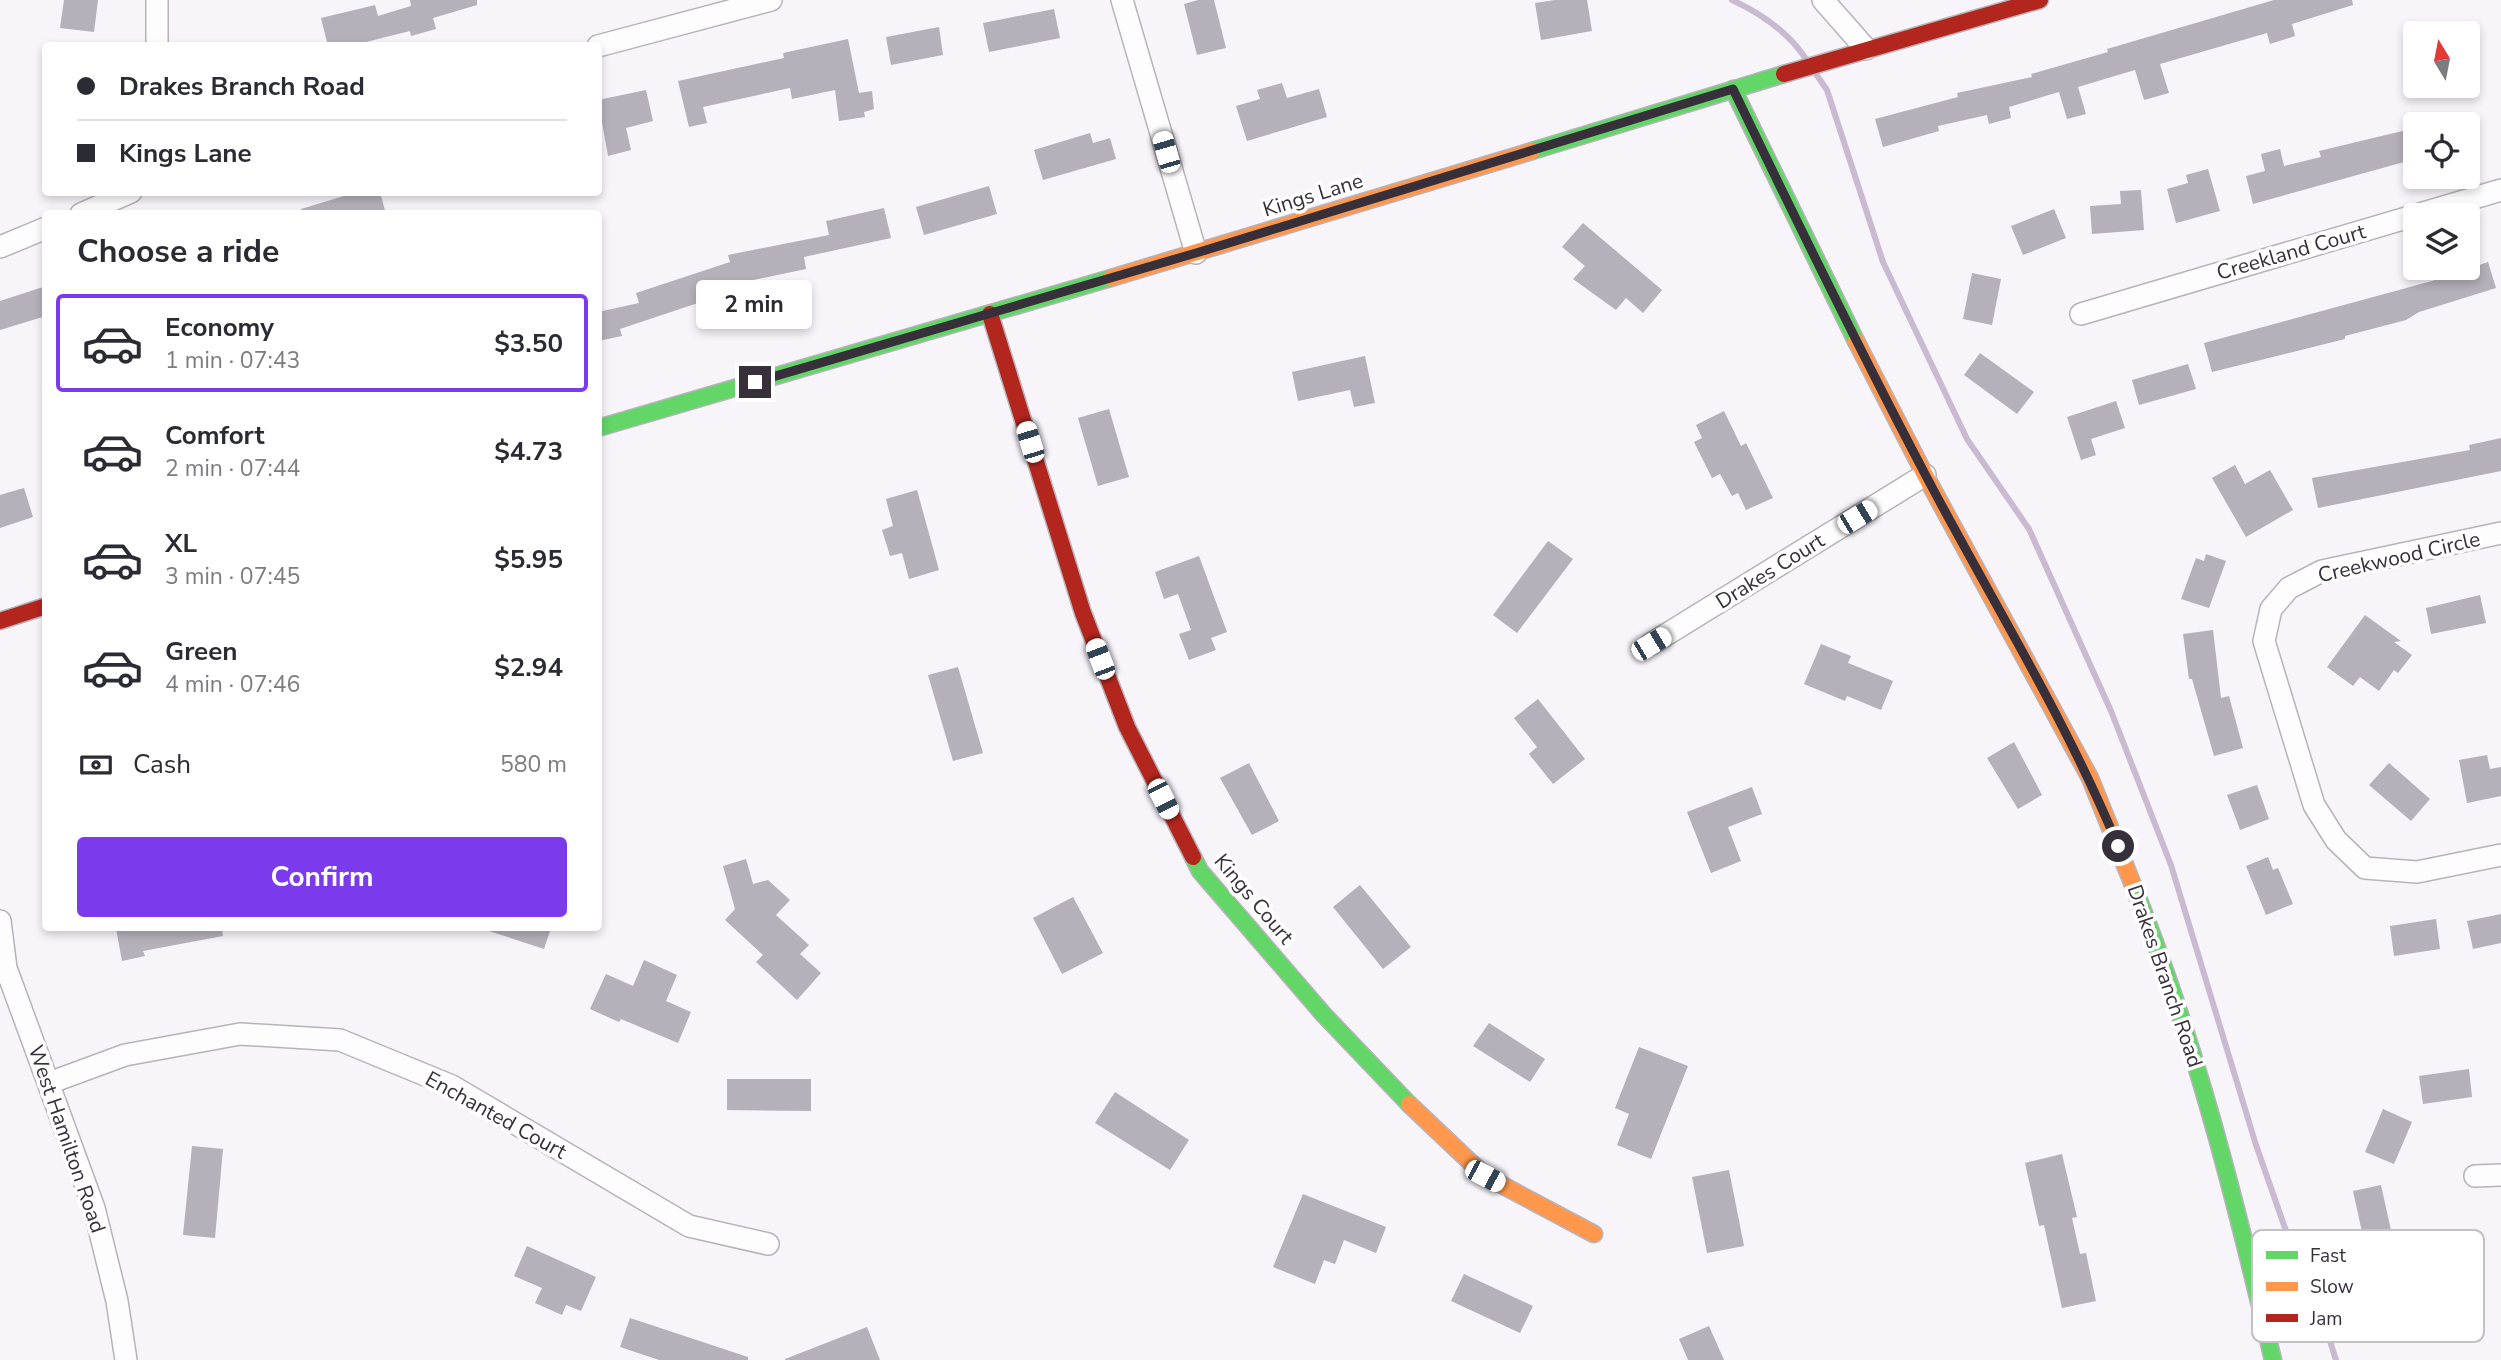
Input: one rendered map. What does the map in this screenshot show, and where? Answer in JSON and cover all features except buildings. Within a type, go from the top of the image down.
[{"type":"street","points":[[157,0],[157,42]]},
{"type":"street","points":[[602,45],[771,0]]},
{"type":"street","points":[[1122,0],[1196,253]]},
{"type":"street","points":[[1823,0],[1867,49]]},
{"type":"street","name":"Kings Lane","points":[[602,427],[1196,253],[1733,89],[2040,0]]},
{"type":"street","name":"Drakes Branch Road","points":[[1733,89],[1823,276],[1925,475],[2090,778],[2191,1041],[2252,1271]]},
{"type":"street","name":"Creekland Court","points":[[2081,314],[2501,190]]},
{"type":"street","points":[[89,210],[122,196]]},
{"type":"street","points":[[0,247],[42,230]]},
{"type":"street","name":"Kings Court","points":[[990,314],[1083,614],[1127,727],[1199,871],[1324,1015],[1414,1109],[1485,1176],[1594,1234]]},
{"type":"street","name":"Drakes Court","points":[[1651,644],[1925,475]]},
{"type":"street","name":"Creekwood Circle","points":[[2501,533],[2322,571],[2289,589],[2271,610],[2264,641],[2314,805],[2336,840],[2365,868],[2417,872],[2501,855]]},
{"type":"street","points":[[0,621],[42,607]]},
{"type":"street","name":"West Hamilton Road","points":[[0,921],[6,968],[94,1208],[117,1301],[126,1360]]},
{"type":"street","name":"Enchanted Court","points":[[49,1083],[125,1055],[240,1034],[340,1040],[452,1086],[689,1226],[768,1244]]},
{"type":"street","points":[[2475,1176],[2501,1175]]},
{"type":"street","name":"Drakes Branch Road","points":[[2269,1342],[2273,1360]]},
{"type":"waterway","points":[[1732,0],[1773,25],[1806,59]]},
{"type":"waterway","points":[[1816,74],[1827,90],[1883,262],[1967,439],[2029,529],[2111,711],[2171,865],[2256,1145],[2286,1230]]},
{"type":"waterway","points":[[2330,1342],[2336,1360]]},
{"type":"traffic: fast","points":[[1532,151],[1784,74]]},
{"type":"traffic: fast","points":[[1733,89],[1856,341]]},
{"type":"traffic: fast","points":[[602,427],[1111,278]]},
{"type":"traffic: fast","points":[[1193,857],[1200,871],[1324,1015],[1409,1104]]},
{"type":"traffic: fast","points":[[2133,885],[2195,1061],[2252,1273]]},
{"type":"traffic: fast","points":[[2269,1342],[2273,1360]]},
{"type":"traffic: slow","points":[[1111,278],[1532,151]]},
{"type":"traffic: slow","points":[[1856,341],[1925,475],[2090,778],[2133,885]]},
{"type":"traffic: slow","points":[[1409,1104],[1485,1176],[1594,1234]]},
{"type":"traffic: jam","points":[[1784,74],[2040,0]]},
{"type":"traffic: jam","points":[[990,314],[1083,613],[1127,727],[1193,857]]},
{"type":"traffic: jam","points":[[0,621],[42,607]]},
{"type":"route","points":[[755,382],[1196,253],[1733,89],[1823,276],[1925,475],[2090,778],[2118,846]]}]
